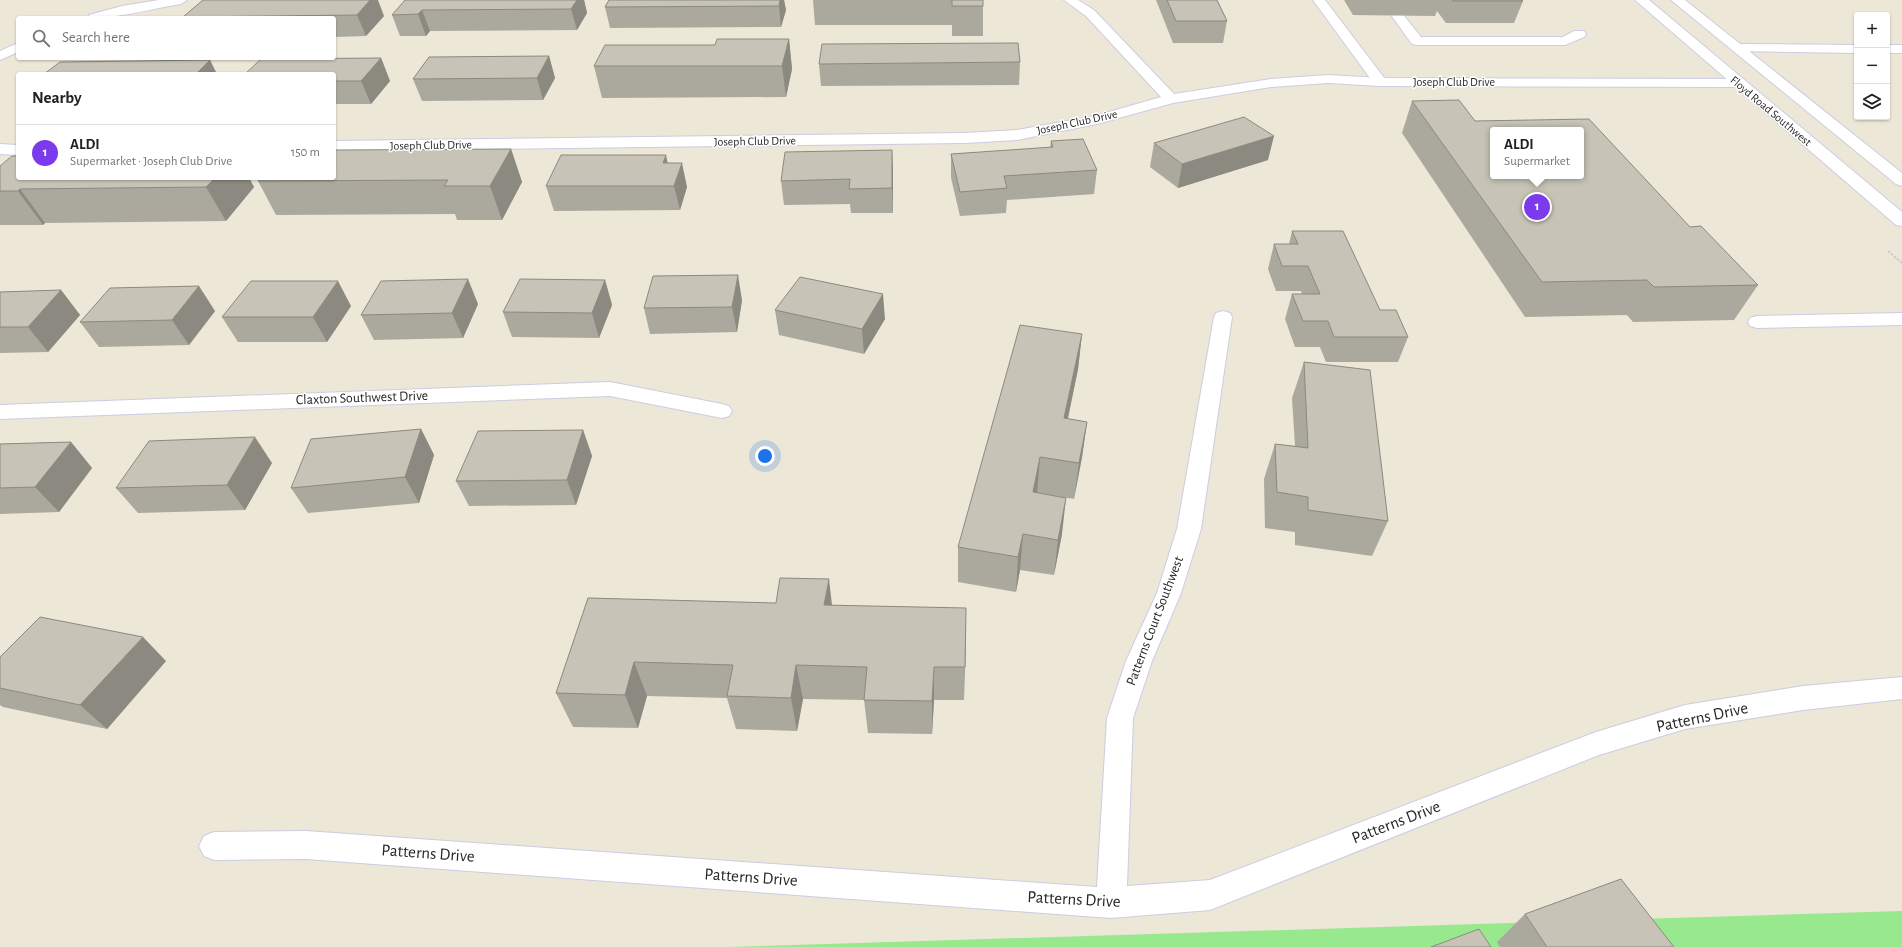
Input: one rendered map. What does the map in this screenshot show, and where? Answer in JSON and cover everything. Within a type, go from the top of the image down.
[{"type":"street","points":[[101,16],[122,10],[181,0]]},
{"type":"street","points":[[1070,0],[1090,13],[1171,99]]},
{"type":"street","points":[[1319,0],[1380,82]]},
{"type":"street","name":"Floyd Road Southwest","points":[[1641,0],[1902,221]]},
{"type":"street","name":"Floyd Road Southwest","points":[[1677,0],[1902,181]]},
{"type":"street","points":[[1397,15],[1418,41],[1565,41],[1578,34]]},
{"type":"street","points":[[0,56],[16,48]]},
{"type":"street","points":[[1738,48],[1854,49]]},
{"type":"street","points":[[1890,49],[1902,49]]},
{"type":"street","name":"Joseph Club Drive","points":[[336,146],[965,138],[1016,134],[1097,120],[1171,99],[1271,83],[1328,79],[1380,82],[1738,83]]},
{"type":"street","points":[[0,149],[16,150]]},
{"type":"street","name":"Patterns Court Southwest","points":[[1111,903],[1120,718],[1139,661],[1169,593],[1189,528],[1223,317]]},
{"type":"street","points":[[1757,322],[1902,319]]},
{"type":"street","name":"Claxton Southwest Drive","points":[[0,412],[610,389],[722,411]]},
{"type":"street","name":"Patterns Drive","points":[[214,846],[306,845],[1111,903],[1210,895],[1596,744],[1685,717],[1803,698],[1901,690]]},
{"type":"green space","points":[[1902,911],[1902,947],[728,947]]},
{"type":"building","points":[[203,0],[370,0],[357,15],[184,16]]},
{"type":"building","points":[[405,0],[577,0],[571,9],[422,10],[418,14],[392,15]]},
{"type":"building","points":[[609,0],[780,0],[779,6],[605,7]]},
{"type":"building","points":[[952,0],[983,0],[983,6],[952,6]]},
{"type":"building","points":[[1167,0],[1217,0],[1227,21],[1176,21]]},
{"type":"building","points":[[1452,0],[1521,0],[1523,1],[1453,1]]},
{"type":"building","points":[[717,39],[789,39],[782,66],[594,66],[605,45],[715,45]]},
{"type":"building","points":[[1018,43],[1020,62],[819,64],[822,44]]},
{"type":"building","points":[[549,56],[537,78],[413,79],[429,57]]},
{"type":"building","points":[[336,58],[381,58],[361,81],[336,81],[336,72],[247,72],[260,60],[336,60]]},
{"type":"building","points":[[210,60],[198,72],[47,72],[60,62]]},
{"type":"building","points":[[1459,100],[1475,121],[1589,119],[1690,227],[1701,226],[1758,285],[1654,287],[1647,280],[1542,282],[1412,101]]},
{"type":"building","points":[[1244,117],[1274,136],[1182,164],[1154,143]]},
{"type":"building","points":[[1083,139],[1097,170],[1004,176],[1007,188],[960,192],[951,154],[1053,147],[1051,141]]},
{"type":"building","points":[[511,149],[490,186],[444,186],[448,180],[258,181],[336,180],[336,150]]},
{"type":"building","points":[[892,150],[892,188],[849,189],[850,179],[781,181],[785,152]]},
{"type":"building","points":[[561,155],[666,155],[663,163],[682,163],[674,186],[546,186]]},
{"type":"building","points":[[12,156],[16,156],[16,180],[213,180],[206,187],[20,189],[18,191],[0,191],[0,166]]},
{"type":"building","points":[[1292,231],[1343,231],[1380,310],[1396,310],[1408,337],[1334,337],[1328,321],[1303,321],[1292,294],[1320,294],[1308,266],[1282,266],[1274,244],[1298,244]]},
{"type":"building","points":[[738,275],[732,307],[644,308],[653,276]]},
{"type":"building","points":[[800,277],[883,294],[862,329],[775,310]]},
{"type":"building","points":[[468,279],[452,313],[361,315],[381,281]]},
{"type":"building","points":[[520,279],[605,280],[592,313],[503,312]]},
{"type":"building","points":[[251,281],[338,281],[313,317],[222,317]]},
{"type":"building","points":[[199,286],[172,320],[80,322],[110,288]]},
{"type":"building","points":[[61,290],[28,327],[0,327],[0,292]]},
{"type":"building","points":[[1020,325],[1082,334],[1064,418],[1087,422],[1079,463],[1040,457],[1033,492],[1066,498],[1058,540],[1023,534],[1018,557],[958,547]]},
{"type":"building","points":[[1304,362],[1370,370],[1388,521],[1308,510],[1308,497],[1277,492],[1275,444],[1308,448]]},
{"type":"building","points":[[421,429],[405,477],[291,488],[311,439]]},
{"type":"building","points":[[583,430],[567,480],[456,481],[478,431]]},
{"type":"building","points":[[255,437],[227,485],[116,488],[149,441]]},
{"type":"building","points":[[71,442],[35,487],[0,488],[0,444]]},
{"type":"building","points":[[780,578],[829,579],[824,605],[966,608],[965,667],[934,667],[932,701],[864,700],[867,667],[796,665],[791,698],[727,696],[733,665],[634,662],[625,695],[556,693],[588,598],[776,603]]},
{"type":"building","points":[[40,617],[143,637],[80,705],[0,688],[0,657]]},
{"type":"building","points":[[1621,879],[1674,947],[1547,947],[1525,914]]},
{"type":"building","points":[[1479,929],[1491,947],[1431,947]]},
{"type":"place","name":"ALDI","points":[[1537,207]]}]
